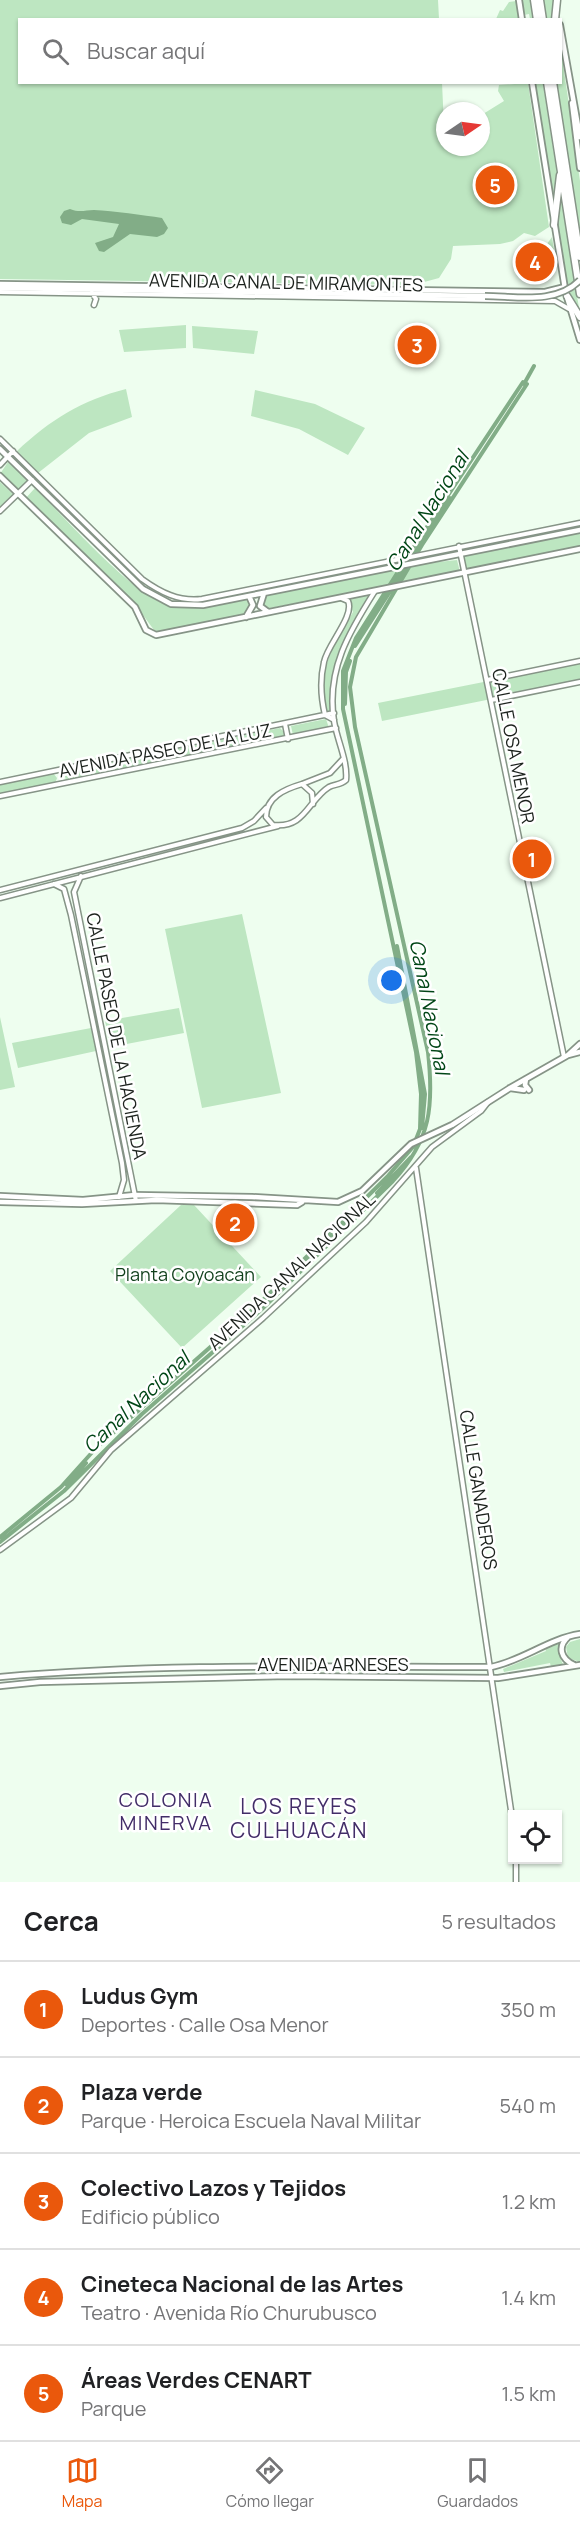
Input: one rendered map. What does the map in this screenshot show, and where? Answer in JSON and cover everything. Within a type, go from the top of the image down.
[{"type":"highway","points":[[534,0],[537,18]]},
{"type":"highway","points":[[540,0],[543,18]]},
{"type":"highway","points":[[555,18],[557,0]]},
{"type":"highway","points":[[547,84],[580,294]]},
{"type":"highway","points":[[553,84],[580,257]]},
{"type":"highway","points":[[554,225],[560,172]]},
{"type":"highway","points":[[567,296],[580,317]]},
{"type":"main road","points":[[519,0],[522,18]]},
{"type":"main road","points":[[557,0],[560,18]]},
{"type":"main road","points":[[562,32],[580,168]]},
{"type":"main road","points":[[532,84],[569,309],[580,340]]},
{"type":"main road","points":[[572,100],[580,137]]},
{"type":"main road","name":"AVENIDA CANAL DE MIRAMONTES","points":[[0,288],[552,296],[569,290],[580,280]]},
{"type":"main road","name":"AVENIDA CANAL DE MIRAMONTES","points":[[0,288],[554,292],[565,287]]},
{"type":"main road","points":[[504,300],[508,296],[507,291]]},
{"type":"main road","points":[[515,300],[512,296],[516,291]]},
{"type":"main road","points":[[432,295],[446,298]]},
{"type":"main road","points":[[0,449],[34,478],[129,576],[155,596],[171,604],[195,606],[580,530]]},
{"type":"main road","points":[[0,476],[135,607],[150,633],[156,635],[580,549]]},
{"type":"main road","points":[[264,593],[260,606],[269,612]]},
{"type":"main road","points":[[246,617],[253,605],[249,596]]},
{"type":"main road","points":[[0,1196],[82,1200],[119,1197],[298,1199],[302,1202],[338,1202],[354,1196],[402,1150],[416,1141],[449,1127],[566,1056],[580,1044]]},
{"type":"main road","points":[[566,1056],[580,1052]]},
{"type":"main road","points":[[510,1088],[527,1090],[525,1085],[527,1078]]},
{"type":"main road","points":[[0,1202],[82,1204],[135,1198]]},
{"type":"main road","points":[[490,1667],[555,1639],[580,1634]]},
{"type":"main road","points":[[571,1635],[563,1642],[562,1653],[568,1662],[578,1666]]},
{"type":"main road","name":"AVENIDA ARNESES","points":[[0,1686],[40,1682],[289,1676],[495,1678],[578,1666]]},
{"type":"main road","name":"AVENIDA ARNESES","points":[[0,1677],[79,1672],[229,1668],[490,1667]]},
{"type":"street","name":"AVENIDA CANAL DE MIRAMONTES","points":[[0,288],[88,293],[555,301],[569,309]]},
{"type":"street","points":[[88,293],[95,296],[94,305]]},
{"type":"street","points":[[0,439],[13,451],[34,478],[142,579],[164,593],[179,598],[202,599],[580,523]]},
{"type":"street","points":[[0,465],[13,451]]},
{"type":"street","points":[[0,511],[34,478]]},
{"type":"street","name":"CALLE OSA MENOR","points":[[459,546],[566,1056]]},
{"type":"street","points":[[0,898],[298,820],[328,788],[346,780],[344,759],[334,720],[333,685],[338,659],[345,640],[375,590]]},
{"type":"street","points":[[334,720],[325,715],[321,685],[324,659],[350,611],[348,602],[340,598]]},
{"type":"street","points":[[487,680],[580,661]]},
{"type":"street","points":[[491,700],[580,682]]},
{"type":"street","name":"AVENIDA PASEO DE LA LUZ","points":[[0,782],[334,713]]},
{"type":"street","points":[[285,724],[288,739]]},
{"type":"street","name":"AVENIDA PASEO DE LA LUZ","points":[[0,796],[336,728]]},
{"type":"street","points":[[0,890],[242,828],[254,821],[279,793],[330,773],[344,759]]},
{"type":"street","points":[[302,784],[312,793],[314,804]]},
{"type":"street","points":[[267,807],[267,820],[280,826]]},
{"type":"street","points":[[118,861],[120,867]]},
{"type":"street","points":[[104,864],[105,870]]},
{"type":"street","name":"CALLE PASEO DE LA HACIENDA","points":[[81,876],[75,892],[135,1198]]},
{"type":"street","points":[[25,884],[27,891]]},
{"type":"street","name":"CALLE PASEO DE LA HACIENDA","points":[[54,884],[64,889],[67,894],[123,1172],[119,1197]]},
{"type":"street","points":[[12,888],[13,895]]},
{"type":"street","points":[[67,894],[68,891],[75,892]]},
{"type":"street","points":[[78,948],[85,947]]},
{"type":"street","points":[[109,1099],[116,1097]]},
{"type":"street","name":"AVENIDA CANAL NACIONAL","points":[[0,1550],[71,1498],[111,1450],[263,1318],[366,1222],[432,1147],[481,1111],[489,1101]]},
{"type":"street","points":[[112,1114],[119,1113]]},
{"type":"street","name":"CALLE GANADEROS","points":[[416,1167],[490,1667],[495,1678],[512,1810]]},
{"type":"street","points":[[516,1864],[516,1882]]},
{"type":"green space","points":[[0,0],[438,0],[439,18],[18,18],[18,84],[442,84],[443,102],[436,102],[436,156],[490,156],[490,110],[504,101],[498,91],[499,85],[528,84],[549,227],[535,236],[524,233],[513,241],[500,244],[453,246],[451,259],[439,278],[413,285],[0,279]]},
{"type":"green space","points":[[522,0],[531,0],[533,18],[530,18],[529,14],[524,15]]},
{"type":"green space","points":[[543,0],[553,0],[552,18],[546,18]]},
{"type":"green space","points":[[516,1],[519,18],[496,18],[500,10],[503,11],[509,2]]},
{"type":"green space","points":[[562,57],[580,181],[580,235],[555,84],[562,84]]},
{"type":"green space","points":[[534,84],[543,84],[557,173],[553,206]]},
{"type":"green space","points":[[559,185],[580,314],[567,284],[560,252]]},
{"type":"green space","points":[[552,237],[557,269],[544,248]]},
{"type":"green space","points":[[186,325],[186,348],[124,352],[119,330]]},
{"type":"green space","points":[[192,326],[258,331],[254,354],[193,348]]},
{"type":"green space","points":[[126,389],[132,417],[89,433],[38,473],[17,451],[67,412],[95,399]]},
{"type":"green space","points":[[255,390],[315,404],[365,428],[348,455],[299,429],[251,416]]},
{"type":"green space","points":[[8,462],[29,481],[18,492],[0,474]]},
{"type":"green space","points":[[0,482],[14,495],[0,508]]},
{"type":"green space","points":[[35,488],[119,573],[156,600],[171,606],[190,608],[245,599],[250,603],[245,615],[160,632],[154,630],[137,607],[25,499]]},
{"type":"green space","points":[[580,532],[580,548],[467,572],[464,556]]},
{"type":"green space","points":[[457,560],[460,572],[265,609],[261,604],[268,595],[429,563]]},
{"type":"green space","points":[[370,594],[342,650],[334,678],[331,712],[326,713],[323,686],[328,660],[353,612],[347,598]]},
{"type":"green space","points":[[580,663],[580,681],[382,721],[378,703]]},
{"type":"green space","points":[[326,719],[329,728],[293,735],[291,726]]},
{"type":"green space","points":[[280,728],[285,733],[284,737],[66,781],[64,771]]},
{"type":"green space","points":[[53,773],[57,778],[55,784],[0,794],[0,784]]},
{"type":"green space","points":[[242,914],[281,1093],[202,1108],[165,929]]},
{"type":"green space","points":[[179,1008],[184,1033],[111,1047],[105,1021]]},
{"type":"green space","points":[[0,1017],[15,1087],[0,1090]]},
{"type":"green space","points":[[91,1028],[96,1051],[18,1068],[12,1043]]},
{"type":"green space","name":"Planta Coyoacán","points":[[181,1205],[194,1205],[261,1277],[182,1348],[110,1271]]},
{"type":"green space","points":[[580,1639],[580,1662],[568,1658],[566,1647],[570,1642]]},
{"type":"green space","points":[[560,1642],[558,1651],[563,1665],[551,1667],[550,1663],[504,1672],[503,1669],[546,1651],[545,1648]]},
{"type":"shaded area","points":[[70,209],[110,211],[162,218],[168,228],[164,234],[157,237],[130,234],[104,252],[99,251],[95,243],[113,237],[119,224],[82,219],[71,225],[62,223],[60,217],[64,211]]},
{"type":"waterway","name":"Canal Nacional","points":[[524,384],[534,366]]},
{"type":"waterway","name":"Canal Nacional","points":[[0,1537],[61,1487],[96,1448],[258,1305],[387,1177],[413,1147],[420,1129],[421,1094],[416,1052],[343,709],[343,671],[356,638],[523,382],[527,384],[422,545],[356,657],[350,687],[355,727],[428,1052],[430,1106],[422,1136],[406,1166],[393,1181],[262,1309],[142,1414],[64,1491],[0,1542]]},
{"type":"waterway","name":"Canal Nacional","points":[[355,646],[450,498]]},
{"type":"waterway","name":"Canal Nacional","points":[[345,704],[346,672],[350,661]]},
{"type":"waterway","name":"Canal Nacional","points":[[397,946],[425,1094],[422,1128]]},
{"type":"waterway","name":"Canal Nacional","points":[[377,1193],[411,1157]]},
{"type":"waterway","name":"Canal Nacional","points":[[269,1297],[361,1209]]},
{"type":"waterway","name":"Canal Nacional","points":[[67,1485],[86,1463]]},
{"type":"place","name":"Áreas Verdes CENART","points":[[495,185]]},
{"type":"place","name":"Cineteca Nacional de las Artes","points":[[535,262]]},
{"type":"place","name":"Colectivo Lazos y Tejidos","points":[[417,345]]},
{"type":"place","name":"Ludus Gym","points":[[532,859]]},
{"type":"place","name":"Plaza verde","points":[[235,1223]]},
{"type":"district","name":"COLONIA MINERVA","points":[[166,1810]]},
{"type":"district","name":"LOS REYES CULHUACÁN","points":[[299,1818]]}]
